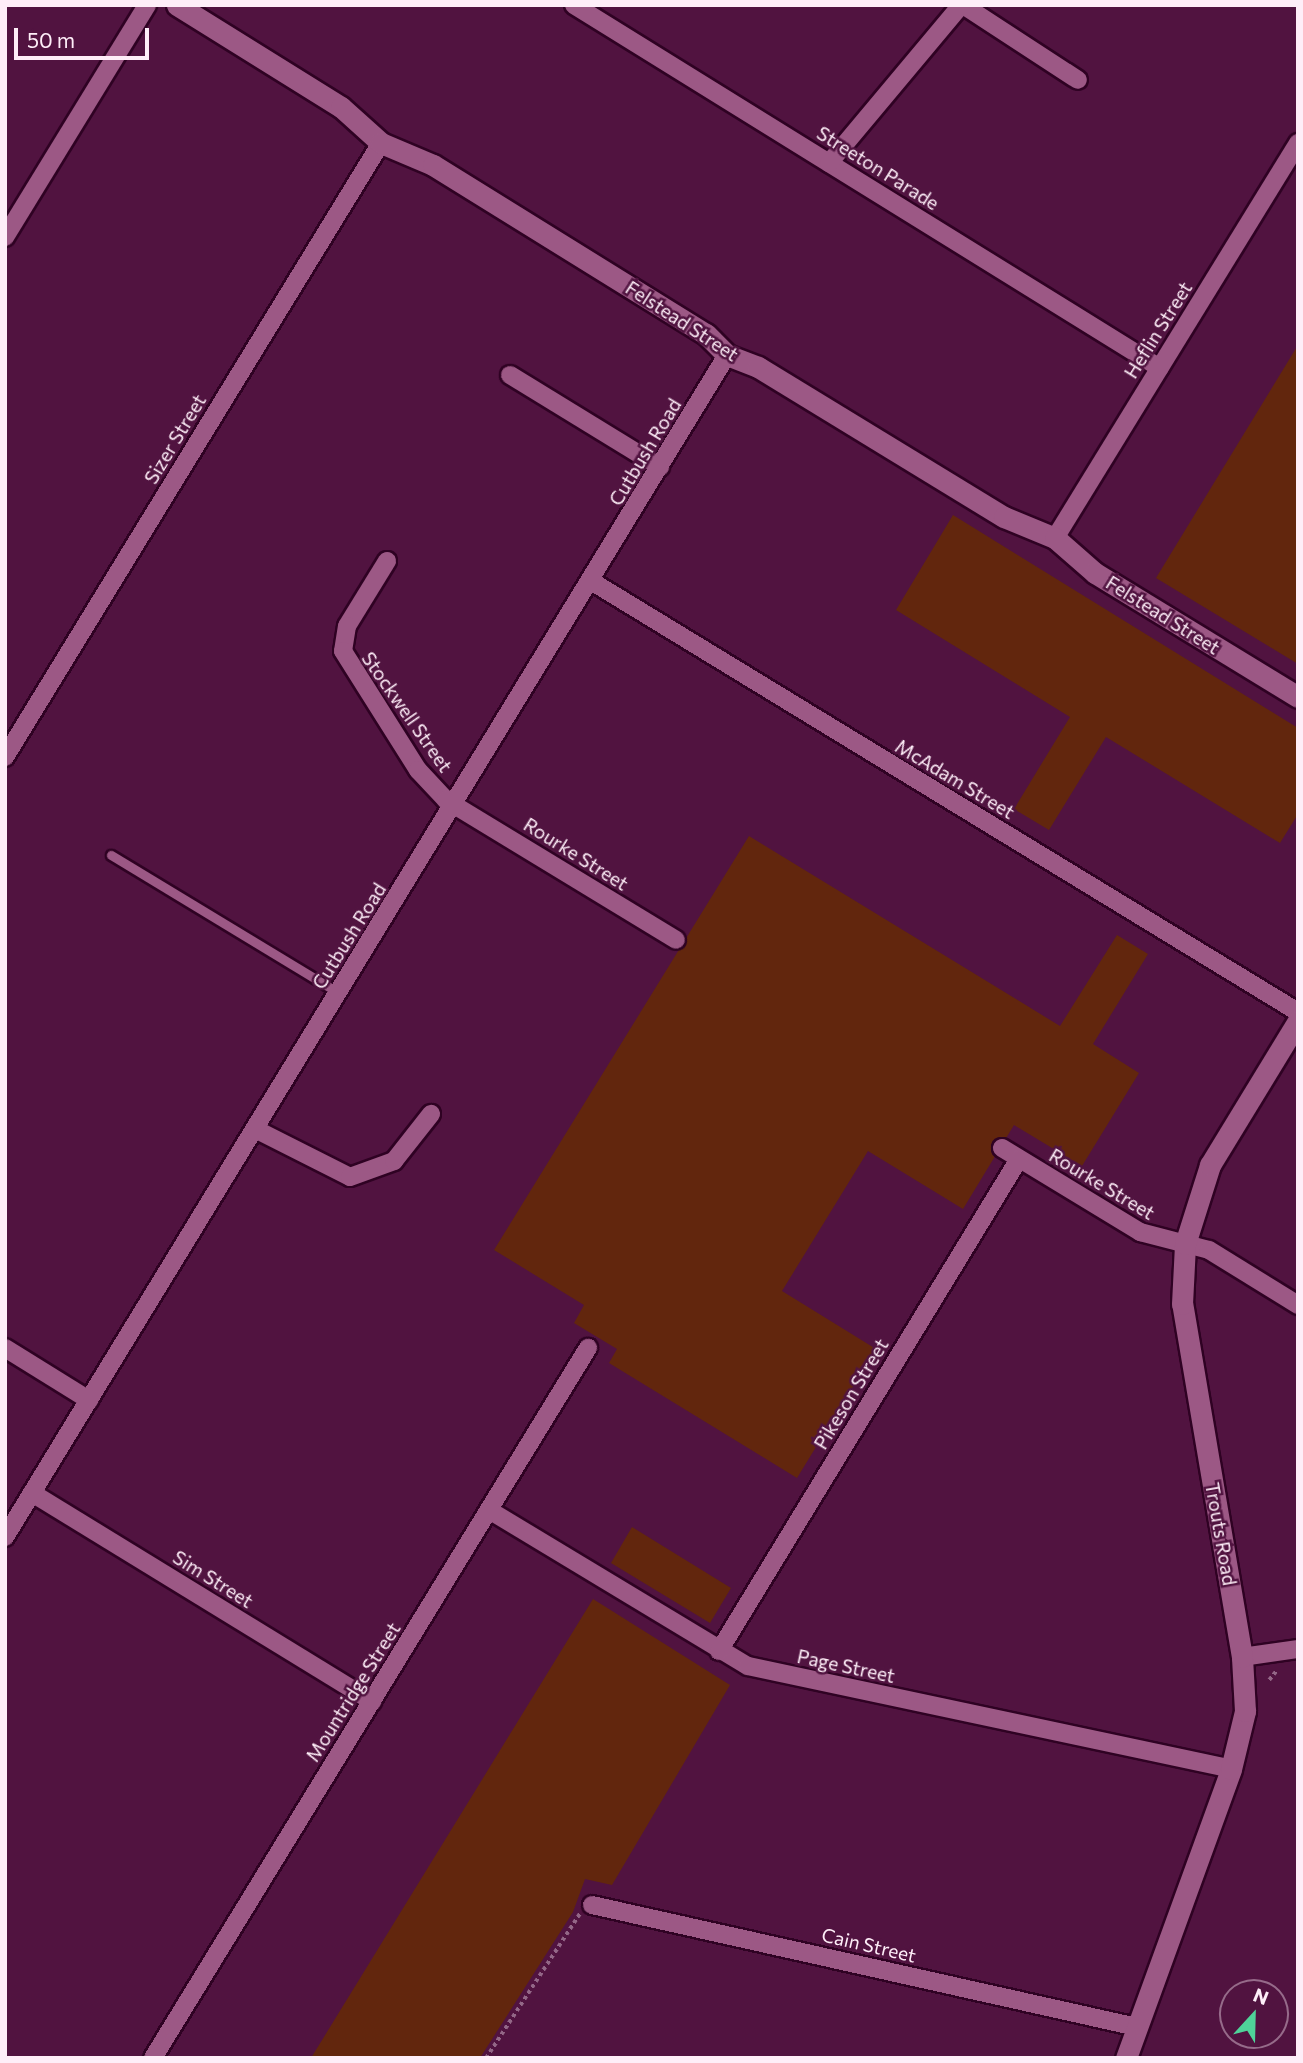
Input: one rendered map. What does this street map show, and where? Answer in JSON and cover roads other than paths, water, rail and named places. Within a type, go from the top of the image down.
[{"type":"street","points":[[5,237],[147,5]]},
{"type":"street","name":"Felstead Street","points":[[177,5],[341,107],[381,143],[444,172],[706,334],[727,355],[758,367],[1004,517],[1055,538],[1095,573],[1298,697]]},
{"type":"street","name":"Streeton Parade","points":[[574,5],[1160,368]]},
{"type":"street","points":[[829,163],[962,5],[1078,80]]},
{"type":"street","name":"Sizer Street","points":[[5,757],[381,143]]},
{"type":"street","name":"Heflin Street","points":[[1055,538],[1298,143]]},
{"type":"street","name":"Cutbush Road","points":[[5,1536],[592,581],[727,355]]},
{"type":"street","points":[[510,375],[660,467]]},
{"type":"street","name":"Stockwell Street","points":[[387,561],[347,626],[344,660],[418,770],[455,805]]},
{"type":"street","name":"McAdam Street","points":[[592,581],[1298,1012]]},
{"type":"street","name":"Rourke Street","points":[[455,805],[676,940]]},
{"type":"street","name":"Trouts Road","points":[[1126,2058],[1231,1769],[1245,1711],[1242,1657],[1182,1304],[1185,1244],[1210,1165],[1298,1021]]},
{"type":"street","points":[[255,1129],[350,1177],[394,1161],[430,1114]]},
{"type":"street","name":"Rourke Street","points":[[1002,1148],[1140,1232],[1209,1250],[1298,1305]]},
{"type":"street","name":"Pikeson Street","points":[[719,1651],[1019,1159]]},
{"type":"street","points":[[5,1348],[89,1400]]},
{"type":"street","name":"Mountridge Street","points":[[153,2058],[588,1348]]},
{"type":"street","name":"Sim Street","points":[[32,1493],[372,1701]]},
{"type":"street","name":"Page Street","points":[[489,1510],[719,1651],[761,1670],[1231,1769]]},
{"type":"street","points":[[1242,1657],[1298,1648]]},
{"type":"street","name":"Cain Street","points":[[592,1905],[1137,2027]]},
{"type":"lane","points":[[111,855],[339,993]]}]
